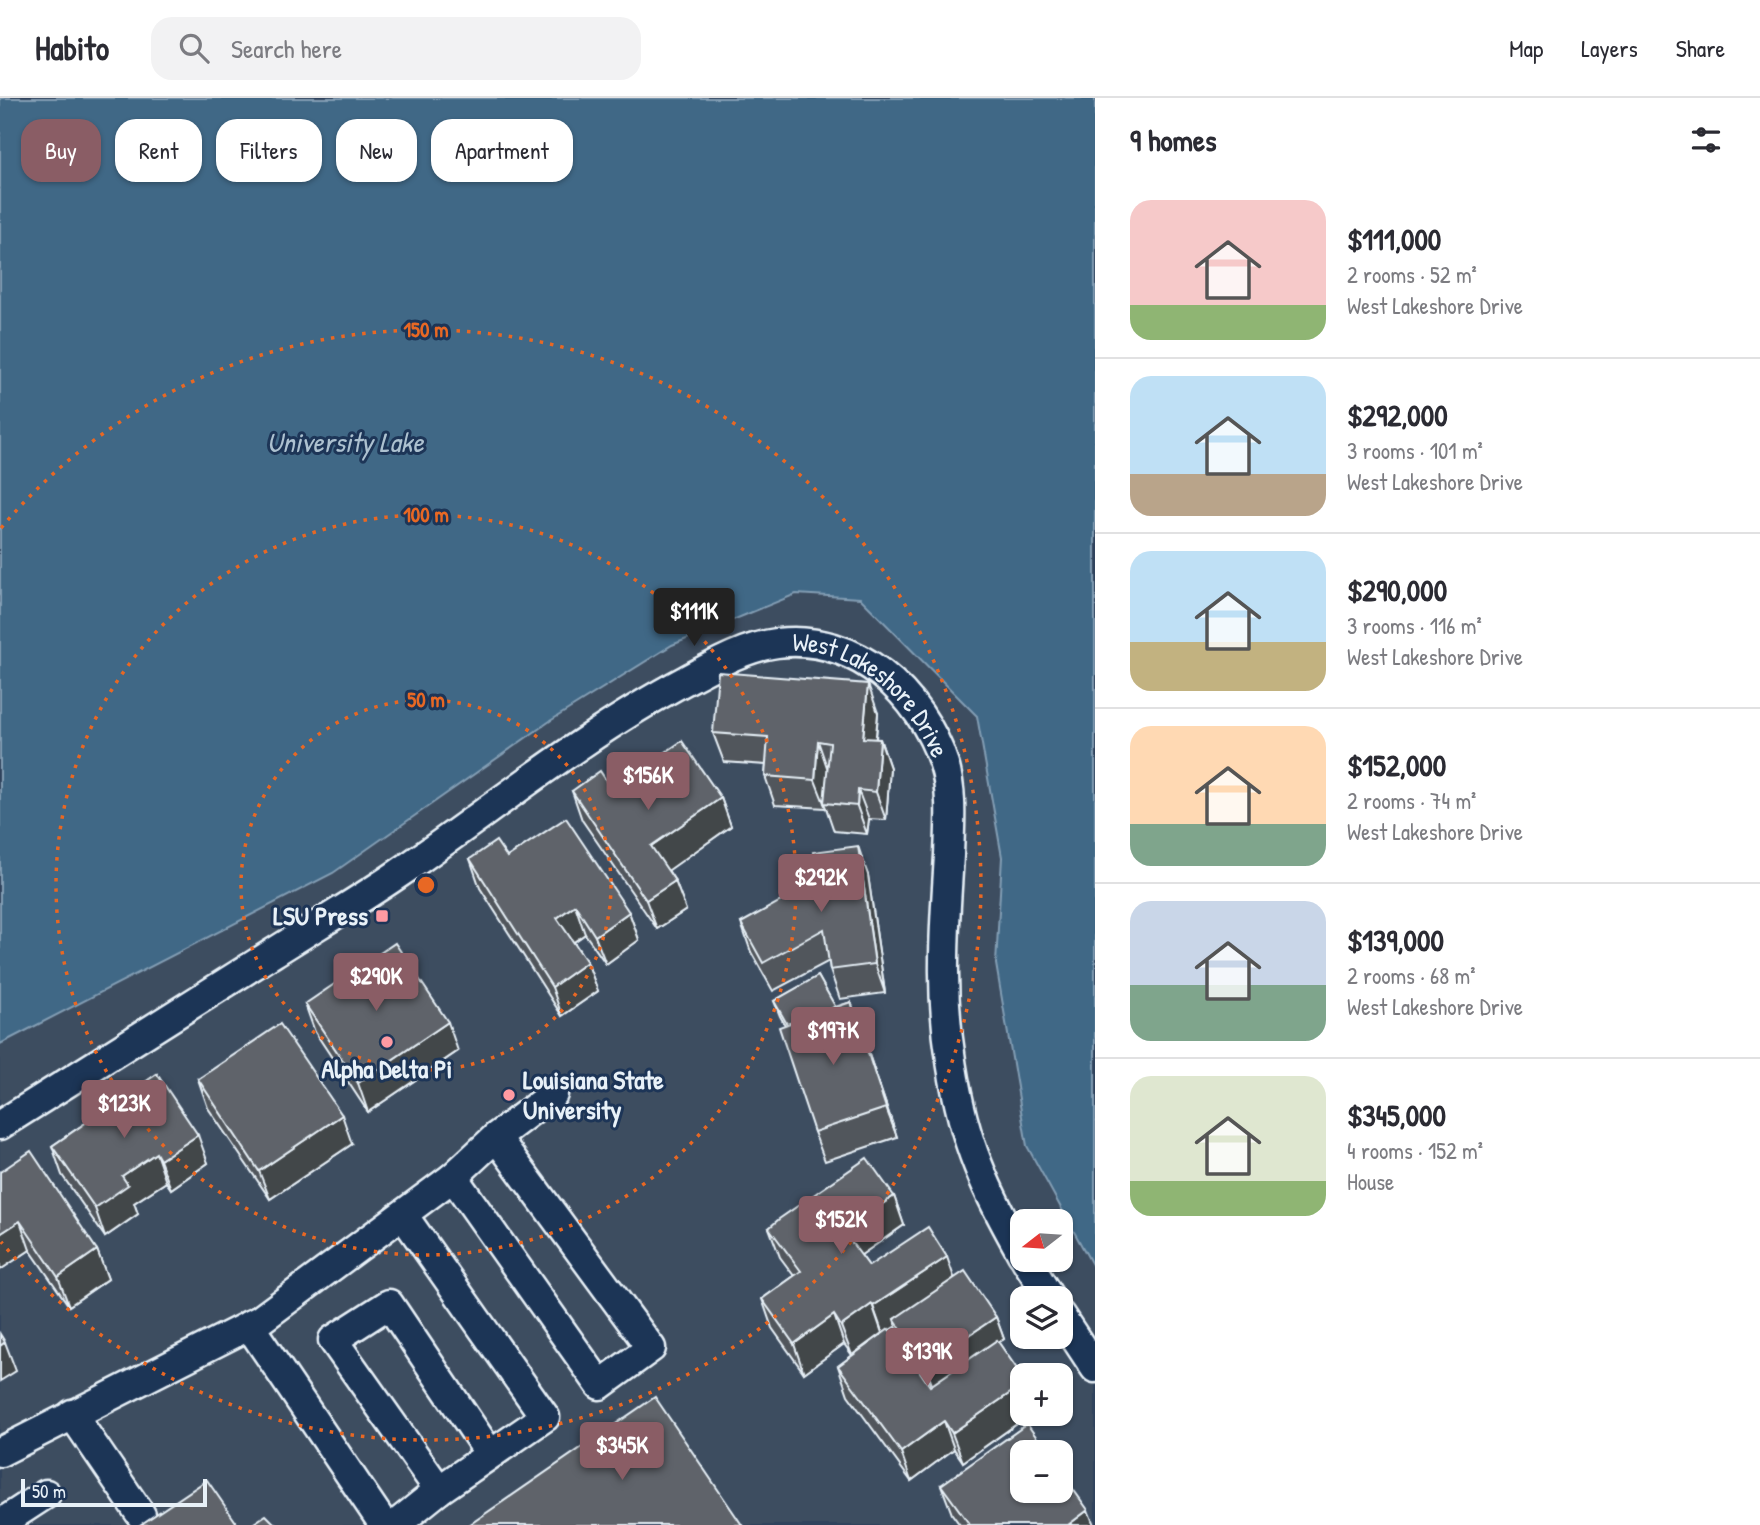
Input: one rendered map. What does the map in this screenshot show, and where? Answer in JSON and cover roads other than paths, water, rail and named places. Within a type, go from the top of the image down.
[{"type":"street","name":"West Lakeshore Drive","points":[[0,1125],[396,875],[544,768],[659,695],[740,654],[771,644],[798,642],[827,646],[848,654],[884,675],[906,695],[924,722],[945,768],[950,825],[944,965],[950,1052],[956,1088],[976,1161],[1010,1231]]},
{"type":"street","points":[[0,1452],[72,1413],[260,1320],[453,1177],[496,1138],[552,1094]]},
{"type":"street","points":[[453,1177],[600,1385],[651,1348],[496,1138]]},
{"type":"street","points":[[391,1525],[414,1512],[439,1490],[545,1418],[403,1215]]},
{"type":"street","points":[[439,1490],[333,1340],[389,1304],[490,1454]]},
{"type":"street","points":[[250,1325],[384,1525]]},
{"type":"street","points":[[1073,1335],[1095,1368]]},
{"type":"street","points":[[72,1413],[141,1515]]},
{"type":"street","points":[[0,1524],[46,1494]]},
{"type":"water","name":"University Lake","points":[[0,98],[1095,98],[1095,1270],[1073,1230],[1073,1209],[1062,1209],[1027,1146],[996,964],[1002,857],[977,716],[860,598],[796,594],[672,645],[550,721],[333,873],[0,1044]]},
{"type":"place","name":"LSU Press","points":[[382,916]]},
{"type":"place","name":"Alpha Delta Pi","points":[[387,1042]]},
{"type":"place","name":"Louisiana State University","points":[[509,1095]]}]
